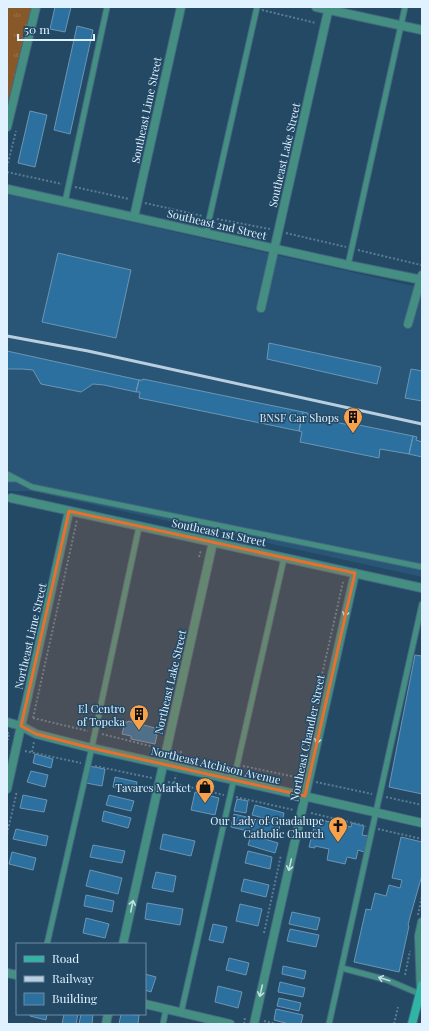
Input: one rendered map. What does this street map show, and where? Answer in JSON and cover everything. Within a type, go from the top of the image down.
[{"type":"main road","points":[[412,1024],[421,990]]},
{"type":"street","points":[[7,127],[36,7]]},
{"type":"street","name":"Southeast Lime Street","points":[[134,217],[181,7]]},
{"type":"street","points":[[316,7],[329,8],[422,30]]},
{"type":"street","name":"Southeast Lake Street","points":[[261,308],[329,8]]},
{"type":"street","name":"Southeast 2nd Street","points":[[7,189],[348,265],[422,278]]},
{"type":"street","points":[[408,324],[422,278]]},
{"type":"street","name":"Southeast 1st Street","points":[[9,498],[422,588]]},
{"type":"street","name":"Northeast Lime Street","points":[[7,789],[69,511]]},
{"type":"street","name":"Northeast Lake Street","points":[[123,943],[213,542]]},
{"type":"street","name":"Northeast Chandler Street","points":[[254,1024],[355,573]]},
{"type":"street","name":"Northeast Atchison Avenue","points":[[7,722],[21,726],[36,734],[91,748],[422,823]]},
{"type":"street","points":[[421,990],[419,936],[422,922]]},
{"type":"street","points":[[146,1004],[230,1024]]},
{"type":"lane","points":[[65,202],[107,7]]},
{"type":"lane","points":[[348,265],[405,7]]},
{"type":"lane","points":[[206,233],[257,8]]},
{"type":"lane","points":[[7,474],[32,487],[422,567]]},
{"type":"lane","points":[[7,479],[17,479]]},
{"type":"lane","points":[[47,943],[139,527]]},
{"type":"lane","points":[[181,1013],[284,558]]},
{"type":"lane","points":[[329,1024],[422,604]]},
{"type":"lane","points":[[342,968],[421,990]]},
{"type":"lane","points":[[163,1024],[166,1009]]},
{"type":"path","points":[[257,8],[325,25]]},
{"type":"path","points":[[33,718],[79,513]]},
{"type":"path","points":[[23,717],[181,752],[174,783]]},
{"type":"path","points":[[7,733],[9,733],[7,743]]},
{"type":"path","points":[[24,758],[26,751]]},
{"type":"path","points":[[237,765],[422,805]]},
{"type":"path","points":[[7,834],[17,789]]},
{"type":"path","points":[[394,1024],[398,1007]]},
{"type":"highlighted area","points":[[69,511],[355,573],[305,796],[91,748],[36,734],[21,726]]},
{"type":"shaded area","points":[[7,194],[422,288],[422,577],[31,491],[7,491]]},
{"type":"green space","points":[[7,7],[33,7],[7,123]]},
{"type":"building","points":[[55,7],[71,7],[65,32],[50,29]]},
{"type":"building","points":[[77,26],[93,30],[70,134],[54,130]]},
{"type":"building","points":[[30,111],[47,115],[35,167],[18,163]]},
{"type":"building","points":[[58,253],[131,270],[116,338],[42,322]]},
{"type":"building","points":[[269,343],[381,367],[377,384],[267,359]]},
{"type":"building","points":[[7,351],[139,380],[136,392],[93,384],[81,392],[41,384],[33,370],[7,369]]},
{"type":"building","points":[[411,369],[422,371],[422,401],[405,398]]},
{"type":"building","points":[[143,379],[303,412],[299,431],[139,398],[140,392],[136,392],[139,380]]},
{"type":"building","name":"BNSF Car Shops","points":[[303,412],[308,413],[308,416],[358,427],[359,425],[413,436],[409,454],[380,449],[379,458],[300,442],[302,432],[299,431]]},
{"type":"building","points":[[413,436],[417,437],[416,440],[422,442],[422,457],[409,454]]},
{"type":"building","points":[[415,655],[422,656],[422,794],[389,787]]},
{"type":"building","name":"El Centro of Topeka","points":[[128,721],[155,728],[154,734],[157,735],[155,744],[131,739],[131,736],[122,734],[125,722]]},
{"type":"building","points":[[35,754],[53,759],[51,768],[33,763]]},
{"type":"building","points":[[89,766],[105,769],[102,786],[86,783]]},
{"type":"building","points":[[31,771],[48,775],[45,787],[27,782]]},
{"type":"building","points":[[115,777],[137,782],[135,792],[113,787]]},
{"type":"building","name":"Tavares Market","points":[[195,792],[219,798],[215,815],[191,810]]},
{"type":"building","points":[[23,795],[47,800],[44,812],[20,808]]},
{"type":"building","points":[[109,795],[134,801],[131,811],[106,805]]},
{"type":"building","points":[[237,799],[248,801],[246,813],[234,811]]},
{"type":"building","points":[[255,805],[284,813],[282,823],[252,815]]},
{"type":"building","points":[[104,811],[131,818],[128,828],[102,821]]},
{"type":"building","points":[[234,814],[280,825],[277,838],[231,827]]},
{"type":"building","name":"Our Lady of Guadalupe Catholic Church","points":[[316,819],[335,823],[335,821],[342,823],[341,825],[351,827],[352,823],[364,826],[362,835],[368,836],[364,852],[358,850],[356,859],[347,857],[345,864],[327,860],[329,849],[315,846],[315,848],[309,847]]},
{"type":"building","points":[[16,829],[48,836],[46,846],[13,839]]},
{"type":"building","points":[[163,834],[195,841],[191,856],[160,849]]},
{"type":"building","points":[[251,835],[278,843],[275,853],[248,845]]},
{"type":"building","points":[[401,837],[422,842],[422,875],[408,925],[399,972],[354,962],[366,909],[371,910],[375,893],[386,896],[389,885],[400,888],[402,880],[392,878]]},
{"type":"building","points":[[93,845],[125,851],[122,863],[90,857]]},
{"type":"building","points":[[248,851],[272,857],[270,869],[245,863]]},
{"type":"building","points":[[12,852],[36,858],[33,870],[9,864]]},
{"type":"building","points":[[90,870],[122,878],[118,894],[86,886]]},
{"type":"building","points":[[156,872],[176,876],[173,892],[152,888]]},
{"type":"building","points":[[244,879],[269,885],[266,897],[241,891]]},
{"type":"building","points":[[86,895],[114,901],[112,912],[84,906]]},
{"type":"building","points":[[147,903],[183,909],[180,925],[145,919]]},
{"type":"building","points":[[240,904],[262,909],[258,926],[236,921]]},
{"type":"building","points":[[292,912],[320,918],[317,930],[289,924]]},
{"type":"building","points":[[86,918],[109,924],[105,938],[83,933]]},
{"type":"building","points":[[213,924],[227,927],[223,943],[209,940]]},
{"type":"building","points":[[290,929],[319,935],[316,947],[287,941]]},
{"type":"building","points":[[229,958],[249,963],[246,975],[226,970]]},
{"type":"building","points":[[283,966],[306,971],[304,979],[282,974]]},
{"type":"building","points":[[146,974],[156,977],[151,992],[146,990]]},
{"type":"building","points":[[280,982],[305,988],[303,997],[278,992]]},
{"type":"building","points":[[218,986],[242,992],[238,1008],[215,1002]]},
{"type":"building","points":[[279,998],[301,1003],[299,1011],[277,1006]]},
{"type":"building","points":[[276,1009],[303,1015],[301,1024],[289,1024],[274,1020]]},
{"type":"building","points":[[30,1015],[47,1015],[46,1020]]},
{"type":"building","points":[[64,1015],[78,1015],[76,1024],[62,1024]]},
{"type":"building","points":[[81,1015],[93,1015],[92,1024],[79,1024]]},
{"type":"building","points":[[121,1015],[139,1015],[138,1024],[119,1024]]},
{"type":"railway","points":[[7,336],[88,351],[422,424]]},
{"type":"place","name":"BNSF Car Shops","points":[[353,434]]},
{"type":"place","name":"El Centro of Topeka","points":[[139,731]]},
{"type":"place","name":"Tavares Market","points":[[205,804]]},
{"type":"place","name":"Our Lady of Guadalupe Catholic Church","points":[[338,843]]}]
